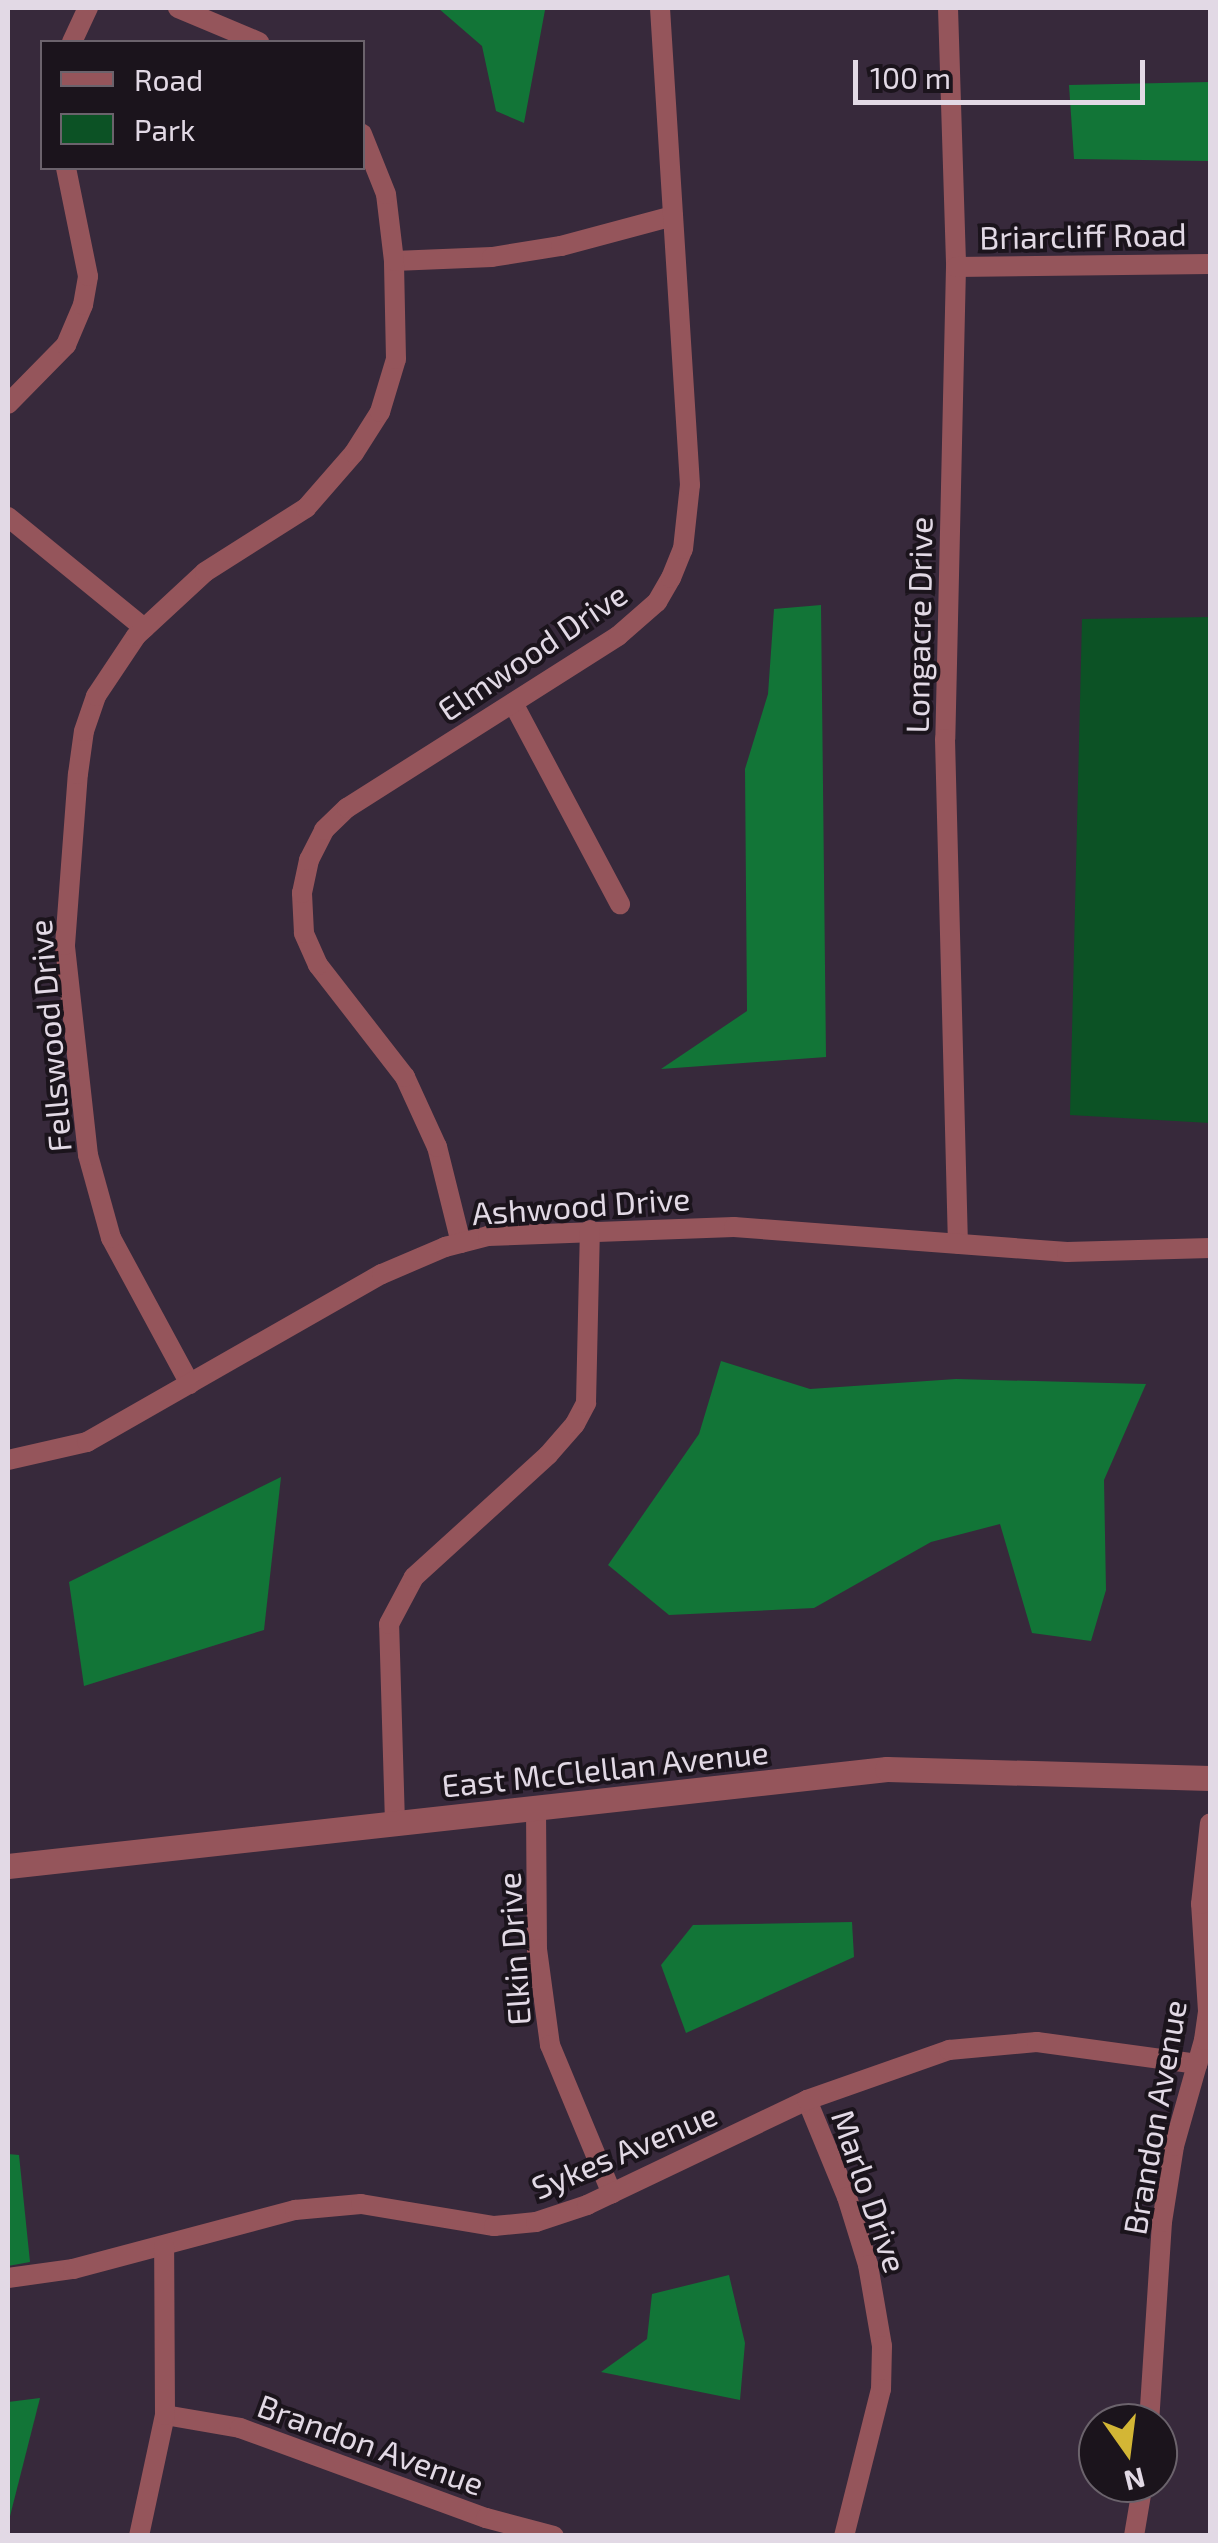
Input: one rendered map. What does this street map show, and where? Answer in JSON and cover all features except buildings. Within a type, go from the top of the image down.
[{"type":"street","points":[[73,40],[88,8]]},
{"type":"street","points":[[178,8],[254,40]]},
{"type":"street","name":"Elmwood Drive","points":[[460,1243],[437,1147],[388,1050],[338,995],[318,965],[304,934],[302,893],[309,860],[324,830],[347,808],[639,621],[672,578],[683,548],[690,485],[660,8]]},
{"type":"street","name":"Longacre Drive","points":[[948,8],[956,267],[945,738],[958,1244]]},
{"type":"street","name":"Fellswood Drive","points":[[190,1384],[99,1208],[83,1120],[65,945],[84,731],[108,672],[144,628],[204,572],[306,508],[354,454],[380,412],[396,359],[394,261],[386,194],[365,142]]},
{"type":"street","points":[[8,404],[66,345],[83,306],[88,276],[66,170]]},
{"type":"street","points":[[394,261],[492,257],[561,246],[673,216]]},
{"type":"street","name":"Briarcliff Road","points":[[956,267],[1210,264]]},
{"type":"street","points":[[8,517],[144,628]]},
{"type":"street","points":[[513,703],[620,904]]},
{"type":"street","name":"Ashwood Drive","points":[[8,1460],[87,1442],[382,1274],[488,1236],[734,1227],[1067,1252],[1210,1248]]},
{"type":"street","points":[[394,1824],[389,1624],[414,1576],[548,1455],[575,1424],[586,1403],[590,1230]]},
{"type":"street","name":"East McClellan Avenue","points":[[8,1866],[887,1769],[1210,1778]]},
{"type":"street","name":"Elkin Drive","points":[[536,1808],[537,1949],[550,2045],[612,2194]]},
{"type":"street","name":"Brandon Avenue","points":[[1150,2403],[1162,2222],[1174,2146],[1208,2010],[1201,1904],[1210,1823]]},
{"type":"street","name":"Sykes Avenue","points":[[8,2278],[73,2269],[295,2210],[361,2204],[494,2226],[536,2222],[612,2194],[807,2100],[900,2064],[949,2050],[1056,2044],[1197,2064]]},
{"type":"street","name":"Marlo Drive","points":[[807,2100],[847,2196],[868,2265],[882,2346],[880,2389],[844,2536]]},
{"type":"street","points":[[139,2536],[166,2415],[164,2246]]},
{"type":"street","name":"Brandon Avenue","points":[[166,2415],[240,2428],[486,2518],[554,2536]]},
{"type":"street","points":[[1134,2536],[1140,2503]]},
{"type":"green space","points":[[438,8],[545,10],[524,123],[496,111],[482,46]]},
{"type":"green space","points":[[1210,82],[1210,161],[1074,159],[1069,85]]},
{"type":"green space","points":[[821,605],[826,1057],[661,1069],[747,1011],[745,769],[768,694],[774,609]]},
{"type":"green space","points":[[1210,617],[1210,1123],[1070,1115],[1082,619]]},
{"type":"green space","points":[[721,1361],[810,1389],[956,1379],[1146,1384],[1104,1480],[1106,1590],[1091,1641],[1032,1633],[1000,1524],[931,1542],[814,1608],[669,1615],[608,1565],[699,1434]]},
{"type":"green space","points":[[281,1477],[264,1630],[84,1686],[69,1582]]},
{"type":"green space","points":[[852,1922],[854,1957],[686,2033],[661,1965],[693,1925]]},
{"type":"green space","points":[[8,2154],[19,2155],[30,2262],[8,2266]]},
{"type":"green space","points":[[729,2275],[745,2343],[740,2400],[601,2372],[647,2339],[652,2294]]},
{"type":"green space","points":[[40,2398],[8,2524],[8,2402]]}]
